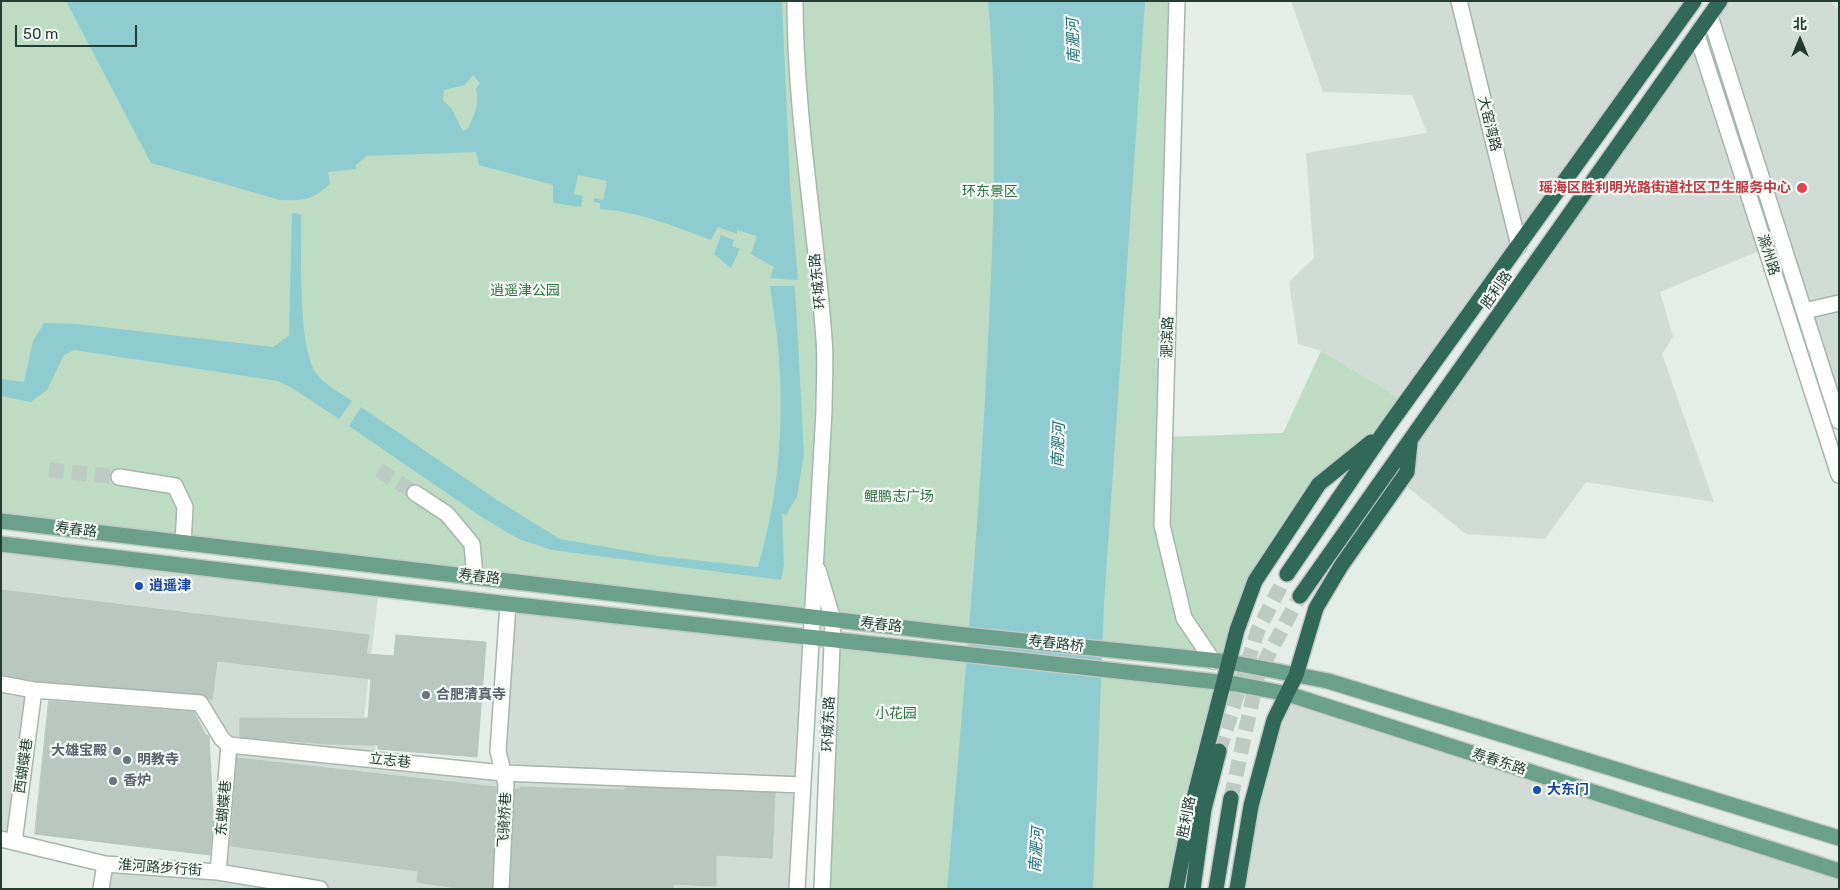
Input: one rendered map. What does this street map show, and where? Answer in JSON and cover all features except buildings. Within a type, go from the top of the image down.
[{"type":"highway","name":"胜利路","points":[[1287,574],[1384,432],[1694,1]]},
{"type":"highway","name":"胜利路","points":[[1300,596],[1720,1]]},
{"type":"highway","points":[[1176,889],[1194,798],[1237,630],[1255,581],[1320,484],[1384,432]]},
{"type":"highway","points":[[1237,889],[1251,806],[1274,720],[1296,675],[1316,608],[1341,566],[1407,472],[1410,441]]},
{"type":"highway","name":"胜利路","points":[[1193,889],[1204,809],[1219,752]]},
{"type":"highway","points":[[1216,889],[1231,798]]},
{"type":"main road","name":"寿春路","points":[[1,521],[956,634]]},
{"type":"main road","name":"寿春路","points":[[1,544],[954,654]]},
{"type":"main road","name":"寿春路桥","points":[[956,634],[1157,655]]},
{"type":"main road","name":"寿春路桥","points":[[954,654],[1153,674]]},
{"type":"main road","name":"寿春东路","points":[[1157,655],[1229,662],[1328,681],[1839,838]]},
{"type":"main road","name":"寿春东路","points":[[1153,674],[1224,683],[1288,694],[1839,871]]},
{"type":"street","name":"环城东路","points":[[795,1],[795,42],[808,192],[825,340],[824,411],[797,889]]},
{"type":"street","name":"淝滨路","points":[[1177,1],[1162,525],[1184,618],[1213,660]]},
{"type":"street","name":"大窑湾路","points":[[1459,1],[1519,246]]},
{"type":"street","name":"滁州路","points":[[1710,16],[1839,421]]},
{"type":"street","name":"滁州路","points":[[1697,35],[1839,475]]},
{"type":"street","points":[[1804,311],[1839,303]]},
{"type":"street","points":[[118,477],[176,486],[185,507],[183,542]]},
{"type":"street","points":[[415,493],[447,514],[472,544],[475,576]]},
{"type":"street","name":"环城东路","points":[[816,562],[833,620],[822,889]]},
{"type":"street","name":"飞骑桥巷","points":[[501,889],[506,784],[498,751],[508,604]]},
{"type":"street","points":[[1,684],[34,690],[200,703],[222,739],[229,745]]},
{"type":"street","name":"西蝴蝶巷","points":[[8,840],[34,690]]},
{"type":"street","name":"立志巷","points":[[229,745],[503,773],[802,785]]},
{"type":"street","name":"东蝴蝶巷","points":[[218,872],[229,745]]},
{"type":"street","name":"淮河路步行街","points":[[8,840],[105,864],[218,872],[320,889]]},
{"type":"street","points":[[101,889],[105,864]]},
{"type":"shaded area","points":[[1291,1],[1694,1],[1405,401],[1321,351],[1298,344],[1289,282],[1314,258],[1306,153],[1427,133],[1412,95],[1323,92]]},
{"type":"shaded area","points":[[1720,1],[1830,1],[1839,10],[1839,421],[1710,16]]},
{"type":"shaded area","points":[[1697,35],[1766,248],[1660,292],[1673,337],[1662,354],[1714,502],[1586,482],[1545,539],[1466,534],[1400,481],[1410,441]]},
{"type":"shaded area","points":[[1,544],[379,588],[364,717],[376,718],[375,760],[503,773],[508,604],[810,638],[797,889],[101,889],[105,864],[218,872],[229,745],[199,703],[35,690],[14,842],[1,839]]},
{"type":"shaded area","points":[[1288,694],[1839,871],[1839,889],[1237,889]]},
{"type":"green space","name":"逍遥津公园","points":[[1,1],[1177,1],[1165,437],[1283,433],[1321,351],[1405,401],[1384,432],[1319,484],[1255,581],[1229,662],[833,620],[816,563],[811,617],[1,521]]},
{"type":"green space","name":"小花园","points":[[832,639],[1224,683],[1176,889],[822,889]]},
{"type":"water","points":[[66,1],[782,1],[790,186],[798,280],[770,278],[774,267],[751,254],[757,236],[737,230],[737,234],[718,227],[711,240],[643,216],[600,209],[600,203],[594,202],[594,198],[603,200],[607,181],[578,175],[574,194],[583,196],[581,207],[553,203],[553,185],[479,165],[476,152],[367,156],[356,165],[356,169],[328,172],[330,184],[313,196],[295,200],[280,200],[151,163]],"holes":[[[473,75],[480,83],[476,89],[477,105],[474,114],[468,129],[463,131],[451,108],[443,100],[444,90],[465,85]]]},
{"type":"water","name":"南淝河","points":[[988,1],[1145,1],[1104,604],[1093,889],[947,889],[974,560],[989,318],[994,137]]},
{"type":"water","points":[[292,213],[301,214],[303,320],[310,359],[319,377],[352,401],[339,419],[278,381],[74,350],[64,355],[47,390],[31,402],[1,396],[1,379],[24,382],[33,341],[44,323],[77,324],[273,347],[289,336]]},
{"type":"water","points":[[721,235],[734,240],[732,246],[740,249],[731,268],[714,254]]},
{"type":"water","points":[[770,286],[795,286],[804,454],[797,497],[786,515],[782,514],[784,565],[781,580],[552,550],[519,539],[483,518],[349,426],[361,407],[497,500],[560,539],[658,556],[758,567],[775,490],[780,438],[781,412],[777,332]]},
{"type":"tunnel","points":[[49,470],[119,477]]},
{"type":"tunnel","points":[[379,470],[415,493]]},
{"type":"tunnel","points":[[1219,751],[1258,630],[1287,574]]},
{"type":"tunnel","points":[[1231,798],[1258,674],[1300,596]]},
{"type":"place","name":"瑶海区胜利明光路街道社区卫生服务中心","points":[[1802,188]]},
{"type":"place","name":"逍遥津","points":[[139,586]]},
{"type":"place","name":"合肥清真寺","points":[[426,695]]},
{"type":"place","name":"大雄宝殿","points":[[117,751]]},
{"type":"place","name":"明教寺","points":[[127,760]]},
{"type":"place","name":"香炉","points":[[113,781]]},
{"type":"place","name":"大东门","points":[[1537,790]]},
{"type":"park label","name":"环东景区","points":[[990,192]]},
{"type":"park label","name":"鲲鹏志广场","points":[[899,497]]}]
